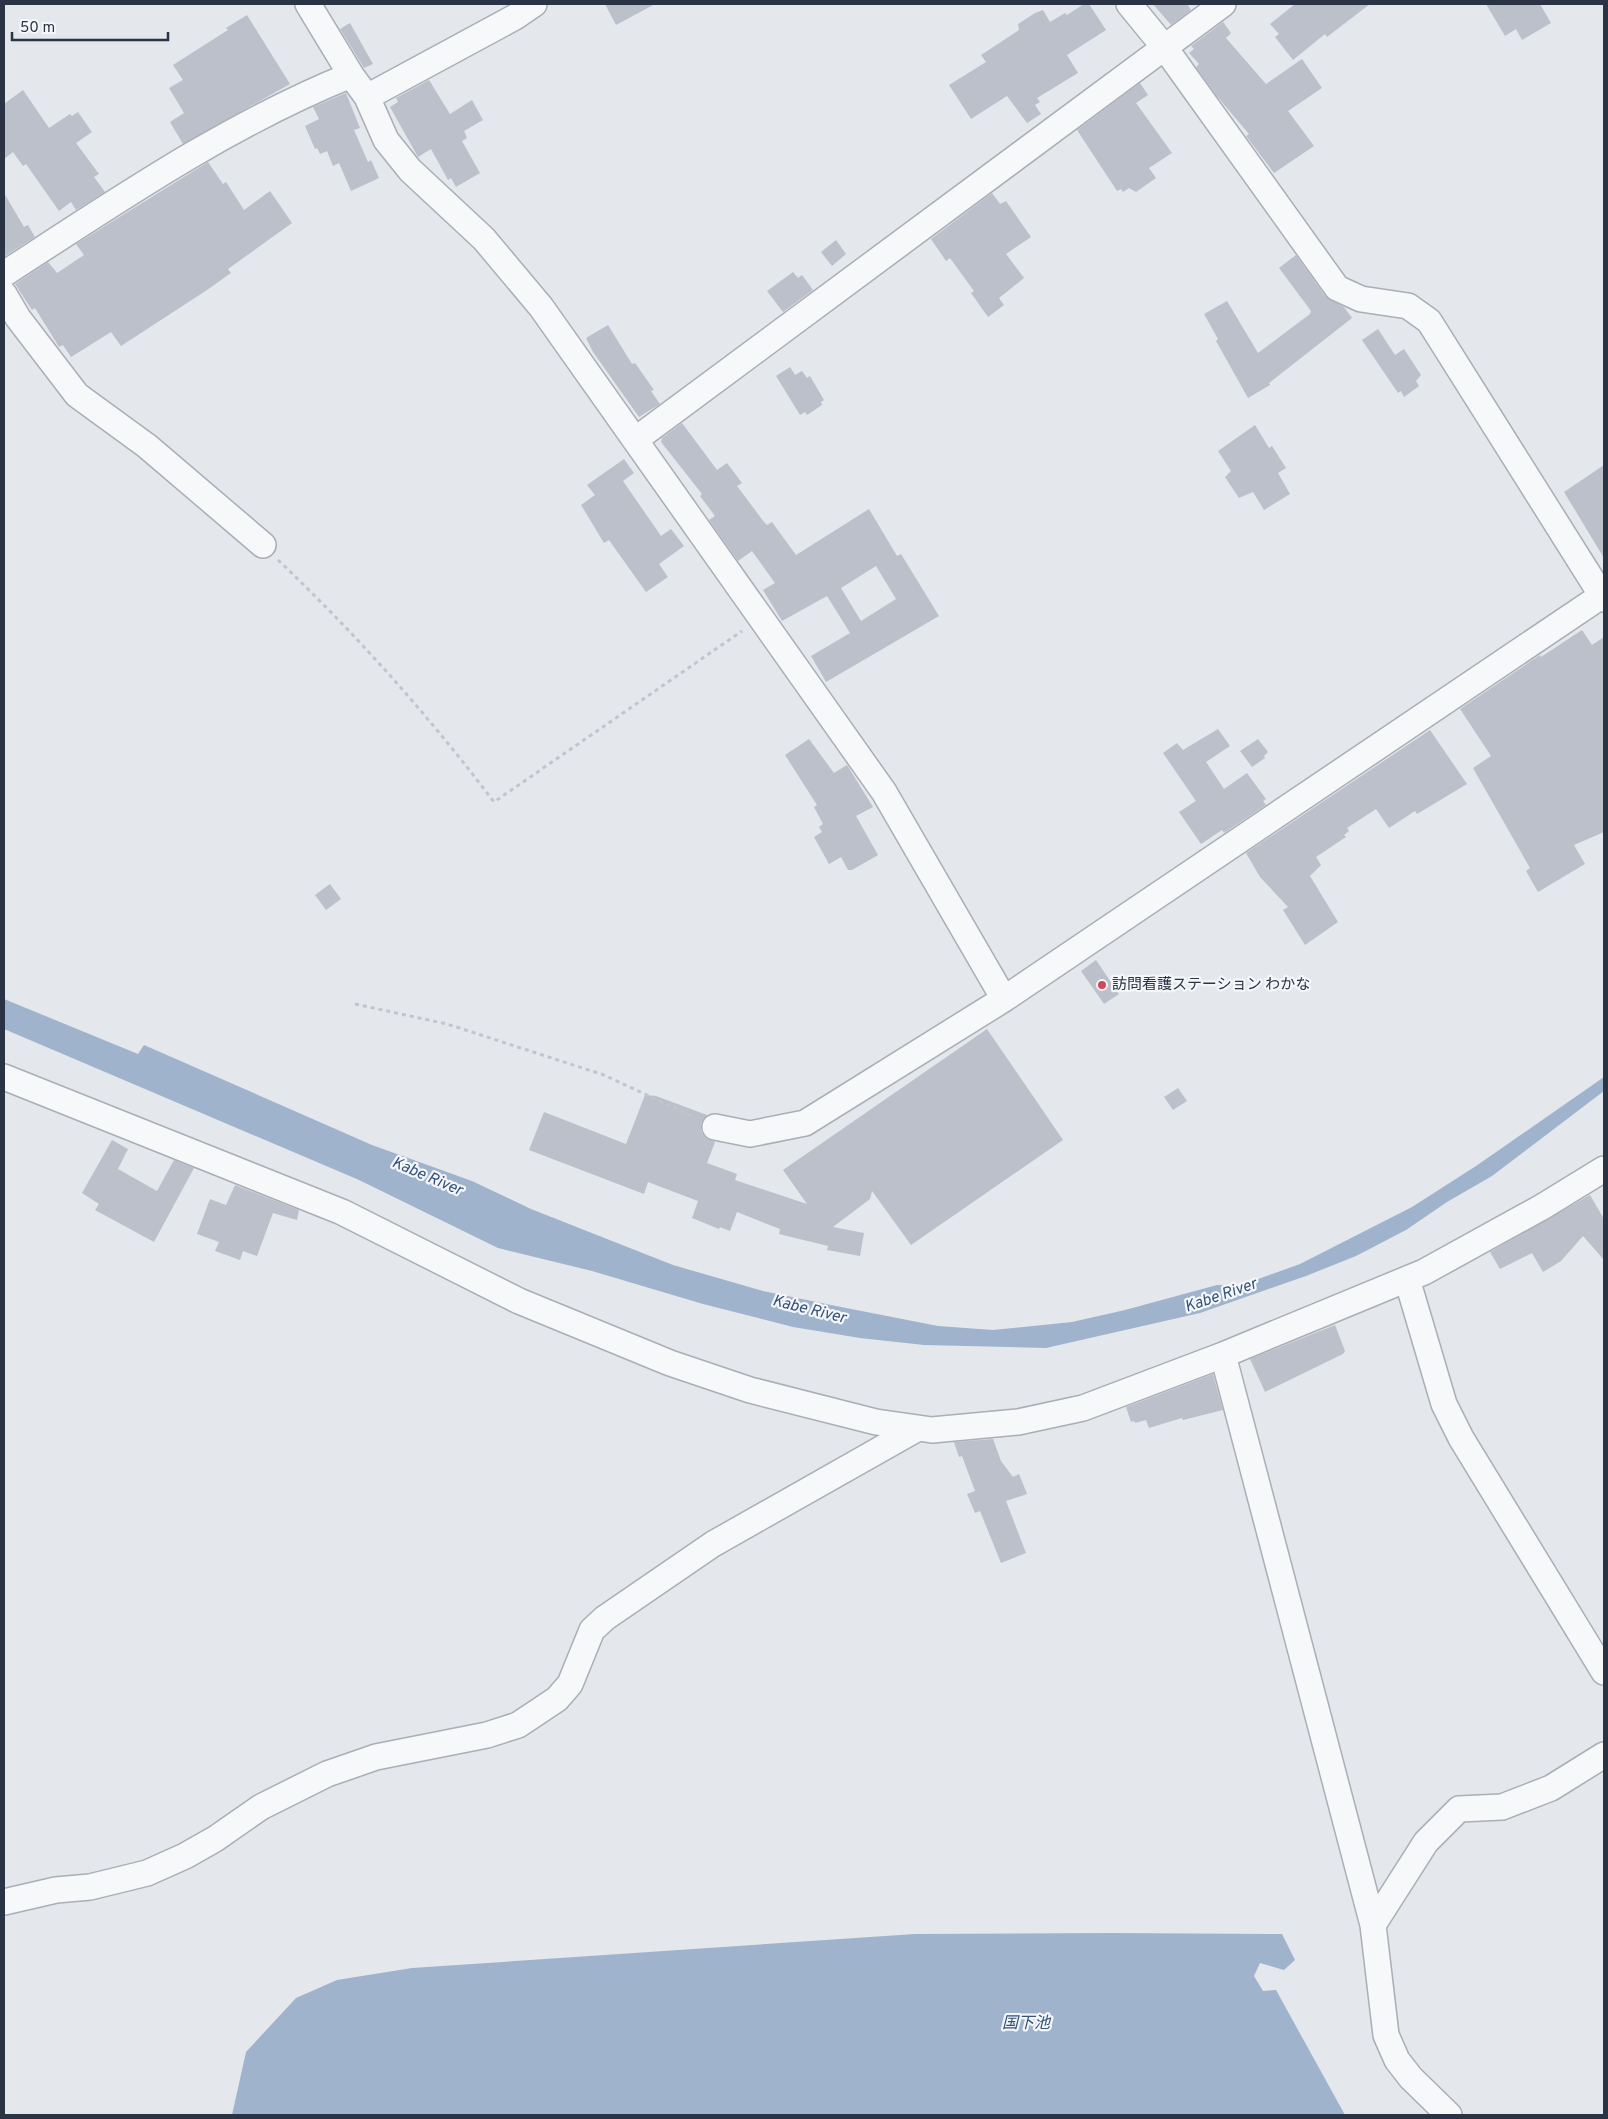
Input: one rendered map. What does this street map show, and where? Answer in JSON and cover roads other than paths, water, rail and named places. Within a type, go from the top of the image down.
[{"type":"street","points":[[308,4],[350,75],[367,97],[386,140],[410,170],[484,239],[541,306],[884,792],[1004,999]]},
{"type":"street","points":[[367,97],[534,4]]},
{"type":"street","points":[[714,1127],[750,1134],[805,1123],[1004,999],[1604,596],[1429,321],[1408,306],[1361,299],[1337,288],[1165,48],[1129,4]]},
{"type":"street","points":[[635,440],[1223,4]]},
{"type":"street","points":[[4,274],[186,158],[321,87],[350,75]]},
{"type":"street","points":[[4,294],[18,318],[77,395],[147,446],[263,545]]},
{"type":"street","points":[[4,1077],[342,1212],[519,1300],[670,1363],[750,1390],[876,1422],[932,1430],[1018,1422],[1082,1408],[1224,1355],[1407,1279],[1542,1207],[1604,1169]]},
{"type":"street","points":[[1407,1279],[1444,1404],[1461,1438],[1604,1672]]},
{"type":"street","points":[[1224,1355],[1373,1925],[1386,2035],[1397,2060],[1411,2078],[1448,2115]]},
{"type":"street","points":[[4,1902],[56,1890],[90,1888],[147,1873],[215,1839],[261,1807],[327,1774],[376,1757],[487,1735],[518,1725],[557,1699],[570,1684],[592,1630],[605,1618],[713,1544],[918,1428]]},
{"type":"street","points":[[1373,1925],[1426,1842],[1458,1809],[1502,1808],[1551,1788],[1604,1755]]},
{"type":"water","name":"Kabe River","points":[[4,999],[138,1054],[144,1045],[372,1145],[472,1181],[531,1209],[673,1265],[763,1291],[836,1306],[938,1326],[993,1330],[1072,1322],[1217,1285],[1239,1286],[1300,1264],[1412,1207],[1476,1166],[1604,1077],[1604,1091],[1492,1176],[1447,1202],[1406,1230],[1356,1256],[1306,1276],[1200,1313],[1046,1348],[924,1345],[860,1338],[793,1327],[703,1304],[592,1271],[498,1248],[359,1180],[4,1029]]},
{"type":"water","name":"国下池","points":[[915,1934],[1282,1934],[1295,1960],[1284,1970],[1260,1963],[1254,1976],[1263,1991],[1276,1990],[1345,2115],[232,2115],[246,2052],[296,1998],[337,1980],[412,1968]]},
{"type":"place","name":"訪問看護ステーション わかな","points":[[1102,985]]}]
